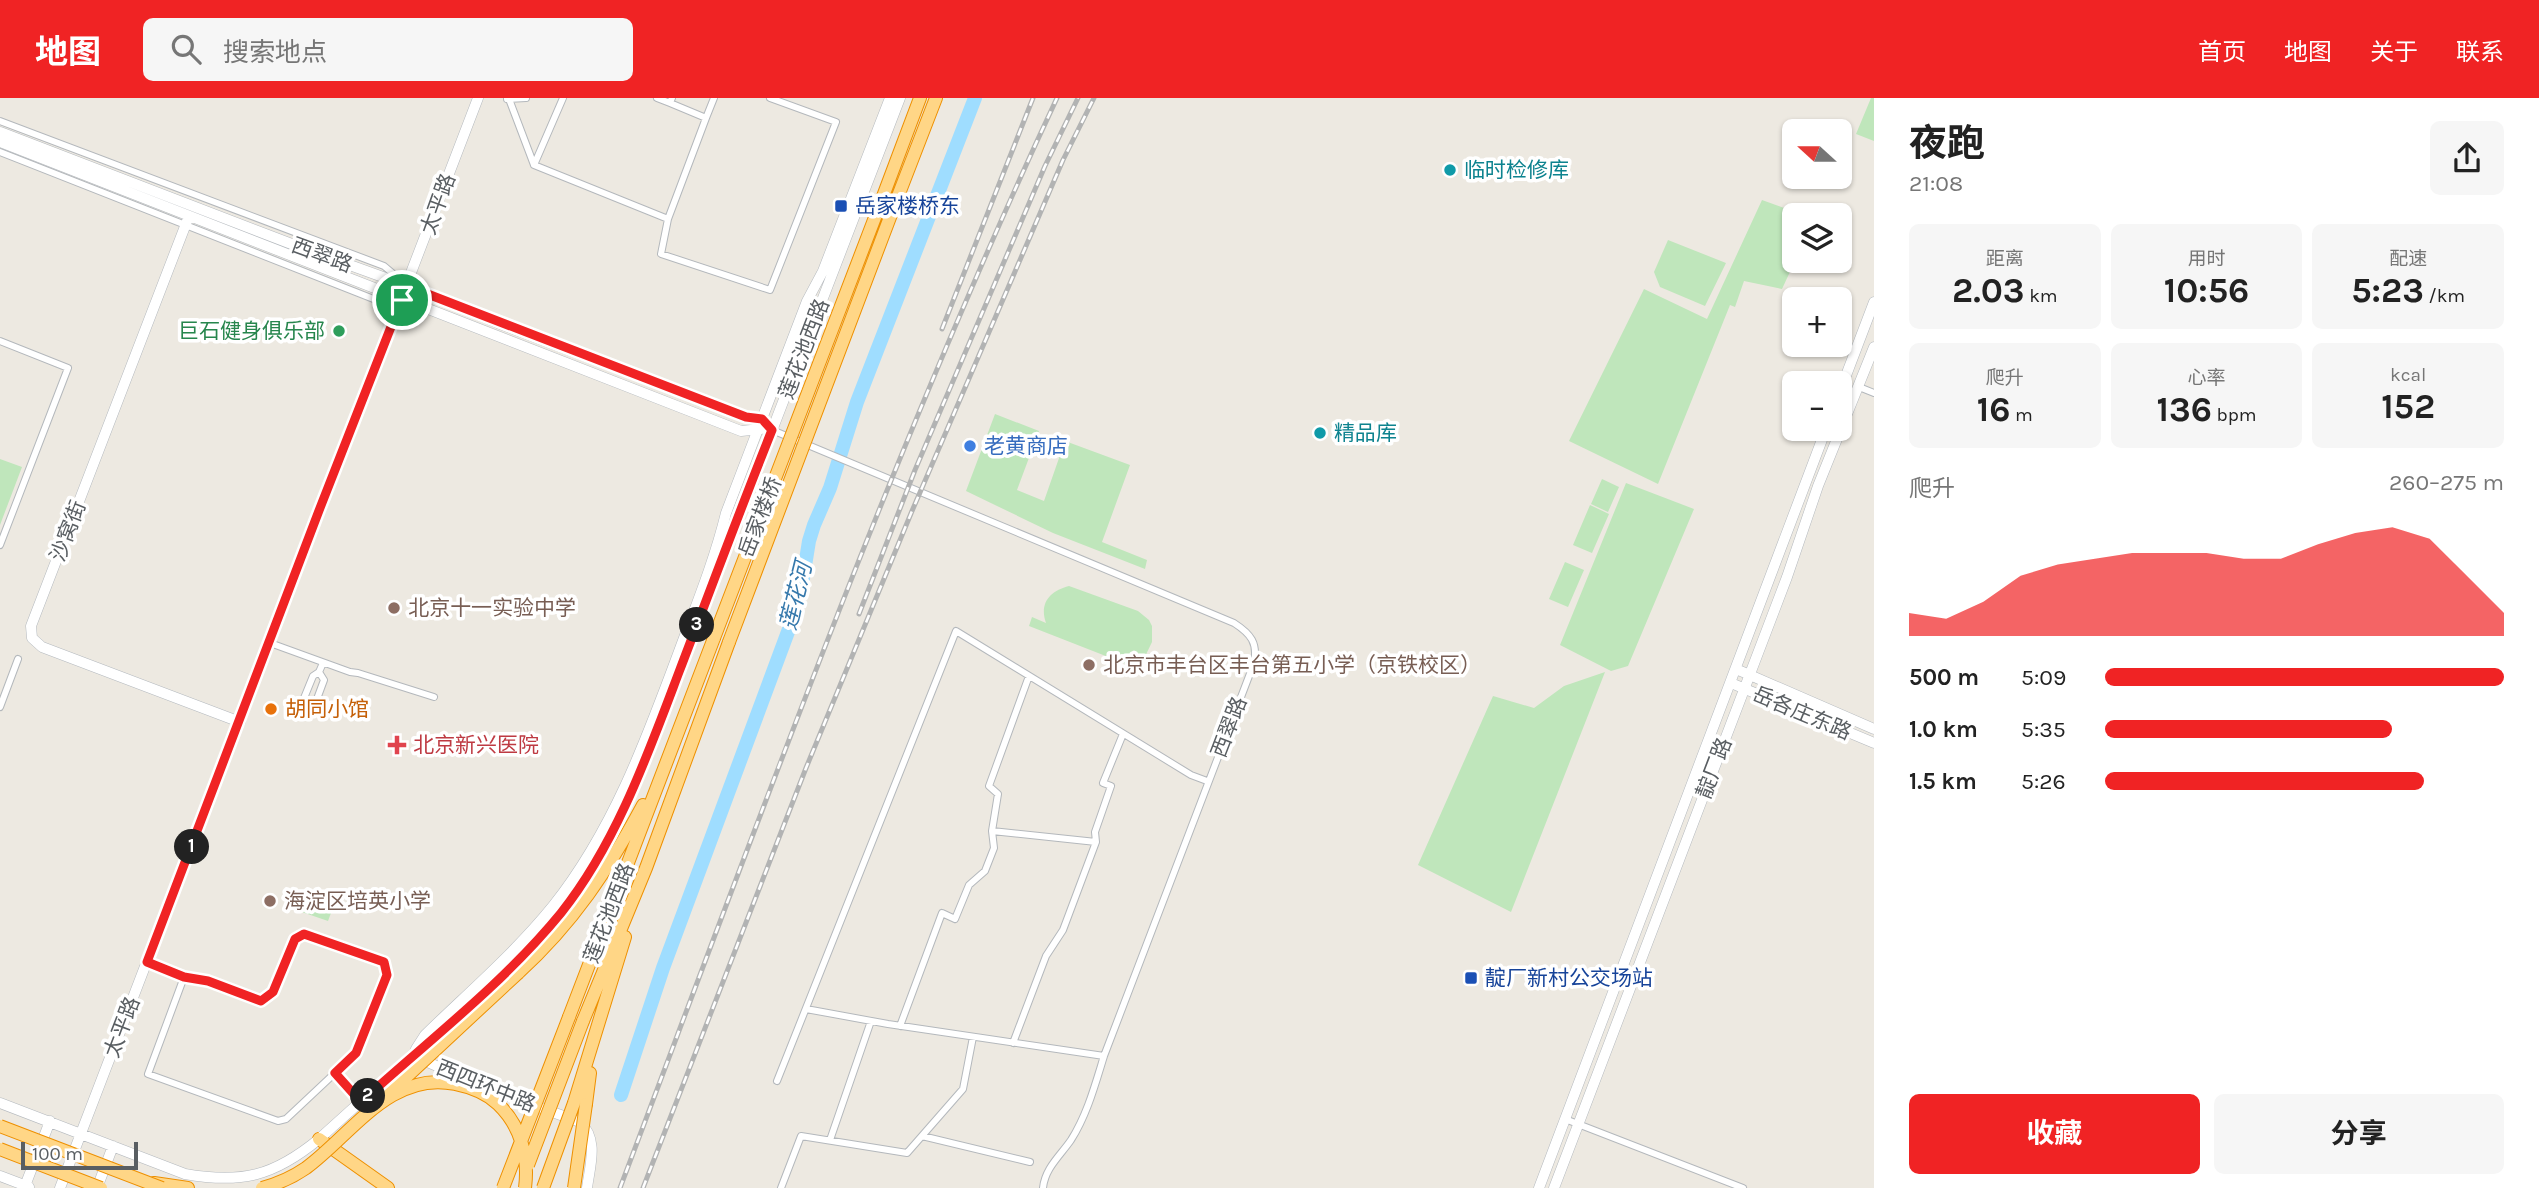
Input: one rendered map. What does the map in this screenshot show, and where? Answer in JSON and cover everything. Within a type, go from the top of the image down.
[{"type":"highway","name":"岳家楼桥","points":[[714,638],[920,98]]},
{"type":"highway","name":"岳家楼桥","points":[[729,642],[936,98]]},
{"type":"highway","name":"莲花池西路","points":[[503,1188],[714,638]]},
{"type":"highway","name":"莲花池西路","points":[[519,1188],[646,867],[729,642]]},
{"type":"highway","points":[[262,1188],[305,1169],[518,974],[569,922],[615,857],[668,758]]},
{"type":"highway","points":[[574,1188],[580,1104],[593,1042],[646,867]]},
{"type":"highway","points":[[378,1104],[396,1093],[430,1083],[449,1082],[480,1092],[494,1101],[515,1126],[526,1160],[526,1188]]},
{"type":"highway","points":[[543,1188],[580,1104]]},
{"type":"highway","points":[[0,1126],[162,1188]]},
{"type":"highway","points":[[319,1139],[388,1188]]},
{"type":"highway","points":[[0,1149],[99,1188]]},
{"type":"highway","points":[[148,1182],[188,1188]]},
{"type":"street","name":"太平路","points":[[60,1188],[478,98]]},
{"type":"street","points":[[526,98],[508,99],[534,165],[668,219]]},
{"type":"street","points":[[534,165],[563,98]]},
{"type":"street","points":[[657,98],[671,100],[706,118]]},
{"type":"street","points":[[714,98],[668,219],[661,254],[769,290],[836,122],[770,98]]},
{"type":"street","name":"莲花池西路","points":[[412,1055],[425,1035],[515,948],[551,908],[584,863],[610,819],[660,702],[717,548],[726,513],[807,301],[823,271],[890,98]]},
{"type":"street","name":"莲花池西路","points":[[412,1055],[522,956],[561,913],[603,849],[649,750],[900,98]]},
{"type":"street","points":[[0,121],[384,266],[407,286]]},
{"type":"street","name":"西翠路","points":[[0,132],[407,286],[760,424]]},
{"type":"street","name":"西翠路","points":[[0,142],[187,220],[741,431],[760,424]]},
{"type":"street","points":[[0,152],[187,220]]},
{"type":"street","name":"沙窝街","points":[[187,220],[31,626],[32,638],[42,647],[240,722]]},
{"type":"street","points":[[1848,371],[1874,302]]},
{"type":"street","points":[[0,341],[68,368],[0,545]]},
{"type":"street","name":"靛厂路","points":[[1554,1188],[1745,688],[1818,486],[1874,347]]},
{"type":"street","points":[[1859,387],[1874,393]]},
{"type":"street","points":[[760,424],[772,430]]},
{"type":"street","name":"西翠路","points":[[772,430],[1234,623],[1246,631],[1255,645],[1254,663],[1084,1113],[1071,1140],[1050,1168],[1043,1188]]},
{"type":"street","points":[[1539,1188],[1821,441]]},
{"type":"street","points":[[777,1081],[956,631],[1191,775],[1207,782]]},
{"type":"street","points":[[270,643],[323,663],[434,697]]},
{"type":"street","points":[[0,708],[18,659]]},
{"type":"street","points":[[319,672],[324,680],[314,707],[302,703],[313,676],[319,672],[323,663]]},
{"type":"street","name":"岳各庄东路","points":[[1736,668],[1874,729]]},
{"type":"street","points":[[900,1026],[942,913],[955,919],[969,885],[985,871],[993,848],[992,831],[998,794],[989,786],[1029,677]]},
{"type":"street","name":"岳各庄东路","points":[[1731,682],[1874,743]]},
{"type":"street","points":[[1013,1043],[1045,956],[1063,930],[1096,842],[1095,832],[1111,786],[1103,783],[1123,734]]},
{"type":"street","points":[[992,831],[1096,842]]},
{"type":"street","points":[[147,962],[184,977],[208,981],[261,1001],[273,992],[295,939],[304,934],[384,962],[387,975],[356,1053],[286,1119],[278,1121],[148,1074],[184,977]]},
{"type":"street","points":[[806,1009],[900,1026],[1104,1056]]},
{"type":"street","points":[[830,1140],[871,1021]]},
{"type":"street","points":[[781,1188],[802,1136],[907,1153],[963,1089],[973,1037]]},
{"type":"street","name":"西四环中路","points":[[0,1103],[185,1174],[214,1179],[247,1178],[281,1166],[319,1139],[412,1055],[497,1092],[580,1122],[593,1141],[587,1188]]},
{"type":"street","points":[[335,1073],[361,1102]]},
{"type":"street","points":[[1565,1119],[1743,1188]]},
{"type":"street","points":[[0,1176],[28,1187],[50,1121]]},
{"type":"street","points":[[922,1136],[1030,1163]]},
{"type":"street","points":[[99,1188],[113,1146]]},
{"type":"street","points":[[272,1188],[281,1166]]},
{"type":"green space","points":[[1871,98],[1874,98],[1874,141],[1856,134]]},
{"type":"green space","points":[[1762,200],[1782,207],[1782,273],[1789,273],[1782,289],[1744,281],[1735,307],[1730,305],[1658,484],[1569,441],[1644,289],[1707,319]]},
{"type":"green space","points":[[1668,240],[1726,263],[1705,306],[1660,287],[1654,272]]},
{"type":"green space","points":[[995,414],[1039,431],[1017,490],[1044,501],[1065,441],[1130,465],[1102,542],[1147,560],[1145,569],[1053,533],[966,491]]},
{"type":"green space","points":[[0,459],[22,467],[0,525]]},
{"type":"green space","points":[[1602,479],[1619,487],[1608,512],[1591,504]]},
{"type":"green space","points":[[1626,483],[1694,509],[1628,666],[1611,671],[1560,645]]},
{"type":"green space","points":[[1590,505],[1609,514],[1592,553],[1573,545]]},
{"type":"green space","points":[[1565,562],[1584,570],[1568,607],[1549,599]]},
{"type":"green space","points":[[1069,586],[1138,611],[1149,620],[1152,626],[1152,642],[1139,669],[1029,626],[1032,617],[1046,623],[1044,609],[1048,599],[1056,591]]},
{"type":"green space","points":[[1605,672],[1511,912],[1418,865],[1493,696],[1534,708],[1564,686]]},
{"type":"green space","points":[[302,893],[334,905],[328,921],[296,910]]},
{"type":"waterway","name":"莲花河","points":[[621,1095],[663,968],[792,621],[801,591],[809,541],[830,488],[857,402],[975,98]]},
{"type":"railway","points":[[942,329],[1033,98]]},
{"type":"railway","points":[[620,1188],[775,776],[882,502],[996,232],[1057,98]]},
{"type":"railway","points":[[859,614],[915,470],[1045,166],[1078,98]]},
{"type":"railway","points":[[643,1188],[806,768],[912,511],[1063,160],[1094,98]]},
{"type":"place","name":"临时检修库","points":[[1450,170]]},
{"type":"place","name":"岳家楼桥东","points":[[841,206]]},
{"type":"place","name":"巨石健身俱乐部","points":[[339,331]]},
{"type":"place","name":"精品库","points":[[1320,433]]},
{"type":"place","name":"老黄商店","points":[[970,446]]},
{"type":"place","name":"北京十一实验中学","points":[[394,608]]},
{"type":"place","name":"北京市丰台区丰台第五小学（京铁校区）","points":[[1089,665]]},
{"type":"place","name":"胡同小馆","points":[[271,709]]},
{"type":"place","name":"北京新兴医院","points":[[397,745]]},
{"type":"place","name":"海淀区培英小学","points":[[270,901]]},
{"type":"place","name":"靛厂新村公交场站","points":[[1471,978]]},
{"type":"route","points":[[407,286],[746,417],[762,419],[772,430],[649,750],[603,849],[561,913],[522,956],[361,1102],[335,1073],[356,1053],[387,975],[384,962],[300,934],[295,939],[273,992],[261,1001],[208,981],[184,977],[147,962],[402,300],[407,286]]}]
